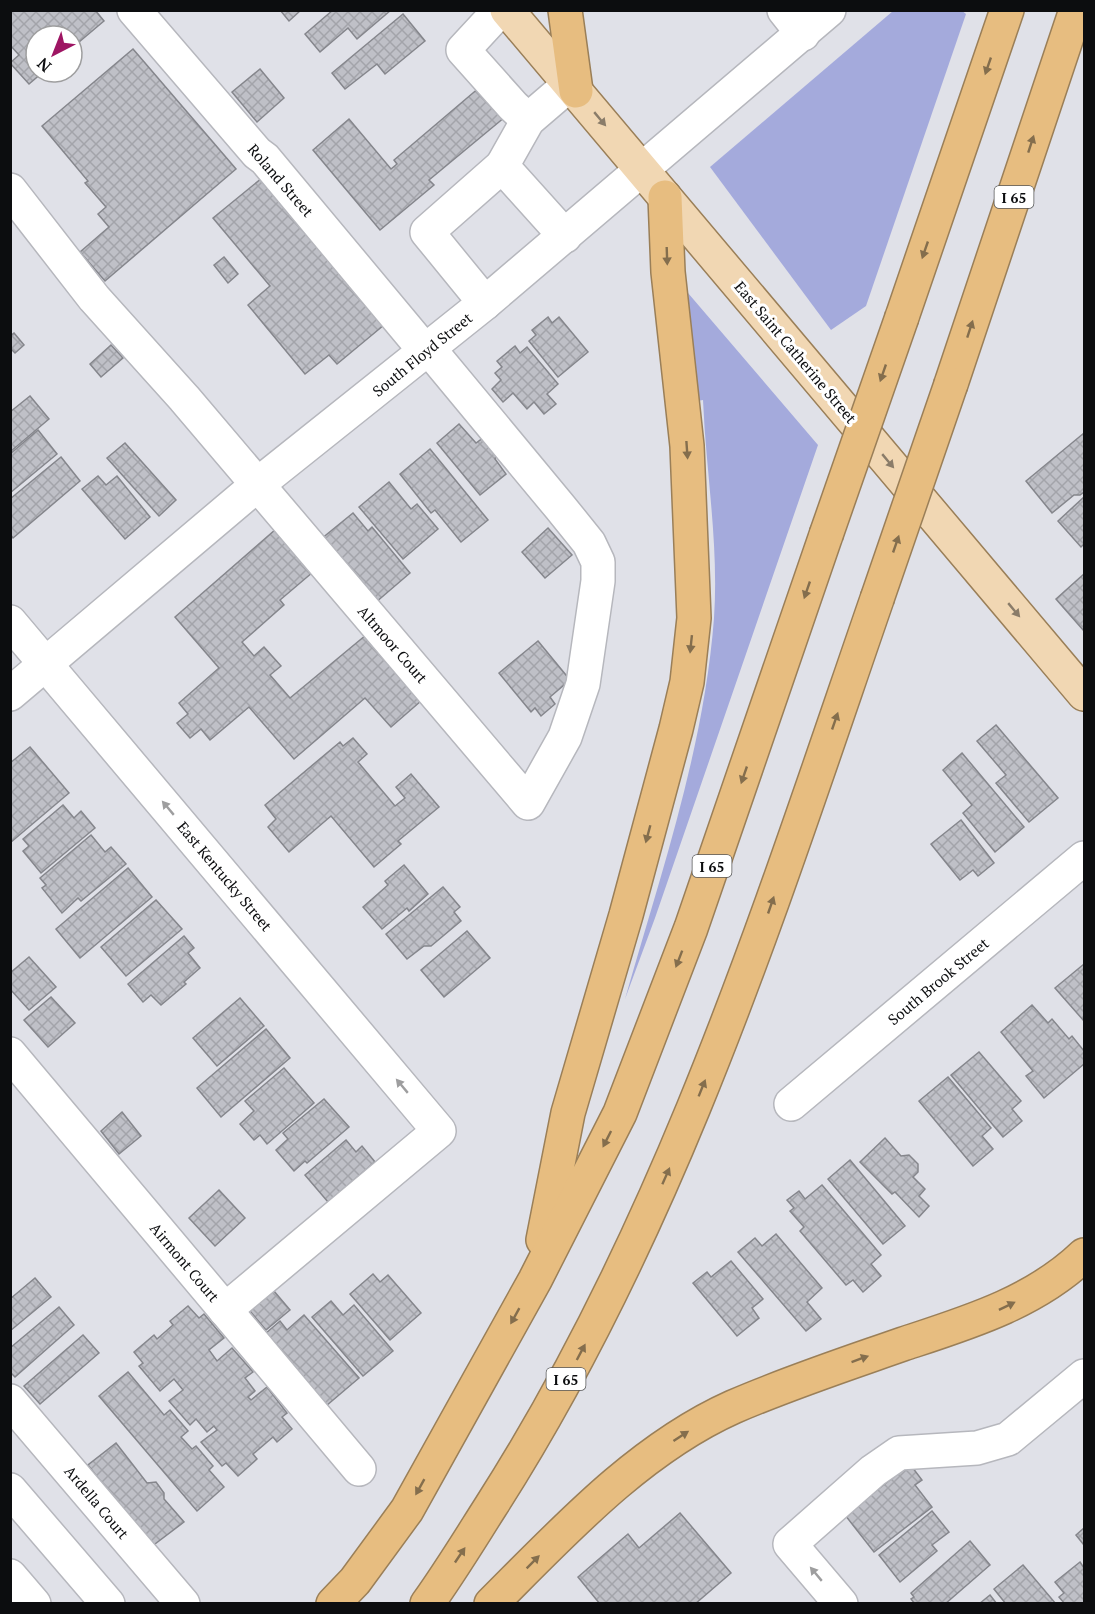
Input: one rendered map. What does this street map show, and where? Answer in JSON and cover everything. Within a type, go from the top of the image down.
[{"type":"highway","points":[[565,10],[573,88]]},
{"type":"highway","name":"I 65","points":[[568,1183],[620,1113],[691,928],[1007,10]]},
{"type":"highway","name":"I 65","points":[[427,1604],[501,1492],[546,1417],[620,1276],[681,1142],[755,950],[951,384],[1076,10]]},
{"type":"highway","points":[[344,1592],[407,1510],[536,1280],[568,1183],[568,1113],[632,894],[676,729],[688,671],[694,618],[687,446],[668,272],[665,197]]},
{"type":"highway","points":[[492,1604],[570,1526],[626,1476],[657,1451],[696,1426],[772,1391],[988,1315],[1055,1279],[1084,1255]]},
{"type":"main road","name":"East Saint Catherine Street","points":[[507,10],[1084,694]]},
{"type":"street","name":"Roland Street","points":[[134,10],[257,153],[265,159],[589,543],[598,562],[598,581],[584,684],[565,737],[528,803]]},
{"type":"street","points":[[500,10],[464,50],[528,120]]},
{"type":"street","name":"South Floyd Street","points":[[10,694],[257,485],[428,350],[642,170],[793,22],[829,10]]},
{"type":"street","points":[[485,303],[427,232],[502,166],[528,120],[573,88]]},
{"type":"street","points":[[502,166],[565,236]]},
{"type":"street","name":"Altmoor Court","points":[[10,190],[94,298],[184,398],[528,803]]},
{"type":"street","name":"East Kentucky Street","points":[[10,622],[440,1131],[225,1310]]},
{"type":"street","name":"South Brook Street","points":[[790,1104],[1084,858]]},
{"type":"street","name":"Airmont Court","points":[[13,1062],[359,1470]]},
{"type":"street","points":[[835,1602],[790,1544],[873,1471],[899,1453],[977,1448],[1008,1439],[1084,1376]]},
{"type":"street","name":"Ardella Court","points":[[10,1401],[183,1604]]},
{"type":"street","points":[[10,1490],[108,1604]]},
{"type":"street","points":[[10,1576],[34,1604]]},
{"type":"shaded area","points":[[961,10],[966,14],[866,306],[831,330],[710,167],[893,11]]},
{"type":"shaded area","points":[[688,293],[818,445],[625,999],[691,763],[709,667],[714,618],[714,536],[703,400],[697,401]]},
{"type":"building","points":[[10,10],[95,10],[104,21],[84,38],[84,24],[24,24],[24,78],[10,63],[19,55],[10,45]]},
{"type":"building","points":[[280,10],[301,10],[289,21]]},
{"type":"building","points":[[333,10],[391,10],[357,39],[348,28],[320,52],[305,34]]},
{"type":"building","points":[[403,14],[425,41],[385,74],[377,64],[345,89],[332,73]]},
{"type":"building","points":[[133,49],[236,169],[105,281],[80,252],[109,227],[98,214],[106,207],[85,183],[88,181],[42,126]]},
{"type":"building","points":[[260,69],[284,98],[257,122],[232,92]]},
{"type":"building","points":[[480,87],[505,117],[429,180],[434,185],[380,230],[313,150],[349,119],[391,169],[397,164],[394,160]]},
{"type":"building","points":[[262,178],[384,325],[337,364],[329,355],[305,374],[248,305],[270,286],[213,218]]},
{"type":"building","points":[[224,257],[238,274],[228,283],[214,265]]},
{"type":"building","points":[[548,317],[552,323],[559,317],[588,352],[558,377],[529,341],[536,335],[532,330]]},
{"type":"building","points":[[14,333],[24,345],[15,353],[10,348],[10,336]]},
{"type":"building","points":[[111,345],[123,358],[101,377],[90,364]]},
{"type":"building","points":[[515,346],[520,353],[527,347],[558,384],[547,394],[556,404],[544,414],[534,402],[527,409],[513,393],[503,402],[492,389],[501,380],[495,373],[502,367],[497,361]]},
{"type":"building","points":[[30,396],[49,419],[10,452],[10,412]]},
{"type":"building","points":[[459,424],[476,443],[483,438],[498,451],[495,459],[506,474],[480,495],[437,443]]},
{"type":"building","points":[[38,430],[57,454],[10,493],[10,454]]},
{"type":"building","points":[[1084,433],[1084,492],[1074,495],[1052,513],[1026,481]]},
{"type":"building","points":[[125,443],[176,500],[159,516],[107,458]]},
{"type":"building","points":[[430,449],[488,520],[461,542],[435,510],[431,513],[400,474]]},
{"type":"building","points":[[61,457],[80,481],[13,538],[10,534],[10,499]]},
{"type":"building","points":[[98,476],[106,485],[117,476],[150,517],[125,539],[82,489]]},
{"type":"building","points":[[389,482],[411,509],[417,504],[438,529],[403,559],[359,507]]},
{"type":"building","points":[[1084,497],[1084,544],[1081,547],[1058,521]]},
{"type":"building","points":[[353,513],[368,531],[372,527],[410,573],[375,603],[321,539]]},
{"type":"building","points":[[548,528],[572,555],[545,578],[522,552]]},
{"type":"building","points":[[276,529],[313,572],[280,600],[284,605],[242,642],[254,656],[264,647],[281,666],[270,675],[290,698],[366,635],[421,701],[391,727],[365,698],[294,759],[249,707],[210,740],[201,729],[190,738],[177,723],[188,714],[179,703],[219,668],[175,617]]},
{"type":"building","points":[[1084,574],[1084,631],[1056,599]]},
{"type":"building","points":[[538,641],[570,680],[550,697],[555,704],[541,716],[535,708],[531,712],[499,673]]},
{"type":"building","points":[[996,725],[1058,798],[1029,822],[996,783],[1006,775],[977,741]]},
{"type":"building","points":[[353,738],[367,754],[358,762],[395,806],[405,798],[396,787],[411,774],[439,807],[398,841],[401,844],[374,867],[331,816],[289,852],[268,827],[276,819],[265,805],[340,742],[343,746]]},
{"type":"building","points":[[30,747],[69,793],[10,843],[10,763]]},
{"type":"building","points":[[962,753],[1024,827],[995,852],[963,813],[972,805],[943,770]]},
{"type":"building","points":[[63,805],[74,818],[81,811],[95,828],[41,873],[23,851],[29,846],[23,839]]},
{"type":"building","points":[[961,820],[994,863],[978,876],[973,870],[960,880],[931,844]]},
{"type":"building","points":[[91,835],[105,852],[111,847],[126,864],[81,901],[78,898],[62,913],[42,888],[46,885],[40,878]]},
{"type":"building","points":[[404,865],[428,894],[409,911],[407,908],[382,929],[363,907],[388,885],[385,881]]},
{"type":"building","points":[[128,868],[152,897],[80,958],[56,929]]},
{"type":"building","points":[[443,887],[460,907],[454,912],[461,921],[431,946],[424,946],[407,959],[386,934]]},
{"type":"building","points":[[156,900],[182,929],[126,976],[101,947]]},
{"type":"building","points":[[467,931],[490,958],[444,997],[421,970]]},
{"type":"building","points":[[184,936],[194,948],[188,953],[200,968],[184,982],[186,984],[161,1005],[151,995],[143,1002],[128,984]]},
{"type":"building","points":[[29,957],[56,987],[29,1010],[10,989],[10,973]]},
{"type":"building","points":[[1084,964],[1084,1021],[1055,988]]},
{"type":"building","points":[[51,997],[75,1023],[48,1047],[24,1020]]},
{"type":"building","points":[[240,998],[264,1026],[217,1066],[193,1038]]},
{"type":"building","points":[[1032,1005],[1048,1023],[1052,1019],[1069,1039],[1072,1036],[1084,1051],[1084,1064],[1044,1098],[1026,1076],[1033,1071],[1001,1032]]},
{"type":"building","points":[[266,1029],[290,1058],[221,1117],[197,1088]]},
{"type":"building","points":[[979,1052],[1021,1101],[1012,1109],[1022,1121],[1003,1137],[951,1075]]},
{"type":"building","points":[[284,1068],[314,1103],[267,1144],[260,1135],[254,1140],[240,1124],[254,1111],[245,1101]]},
{"type":"building","points":[[948,1077],[991,1128],[982,1136],[993,1149],[973,1166],[919,1101]]},
{"type":"building","points":[[324,1099],[349,1127],[307,1163],[305,1161],[294,1171],[276,1150],[288,1139],[283,1133]]},
{"type":"building","points":[[122,1112],[141,1136],[119,1154],[101,1131]]},
{"type":"building","points":[[885,1138],[901,1156],[909,1155],[918,1164],[918,1172],[913,1177],[925,1189],[919,1196],[929,1206],[919,1217],[895,1192],[892,1194],[860,1162]]},
{"type":"building","points":[[346,1140],[356,1152],[362,1146],[375,1162],[328,1202],[305,1175]]},
{"type":"building","points":[[850,1160],[905,1226],[883,1244],[828,1179]]},
{"type":"building","points":[[822,1185],[881,1255],[871,1264],[881,1276],[863,1292],[853,1280],[846,1285],[800,1231],[804,1227],[790,1211],[794,1208],[787,1200],[799,1191],[805,1199]]},
{"type":"building","points":[[219,1190],[245,1218],[215,1246],[189,1218]]},
{"type":"building","points":[[776,1234],[822,1288],[807,1302],[821,1319],[806,1331],[738,1252],[755,1238],[762,1246]]},
{"type":"building","points":[[731,1261],[763,1299],[752,1308],[759,1318],[737,1336],[693,1283],[707,1272],[711,1277]]},
{"type":"building","points":[[373,1274],[380,1282],[388,1275],[421,1313],[390,1340],[350,1294]]},
{"type":"building","points":[[35,1278],[51,1297],[10,1331],[10,1299]]},
{"type":"building","points":[[268,1284],[290,1310],[266,1330],[244,1304]]},
{"type":"building","points":[[331,1301],[343,1315],[354,1305],[393,1351],[363,1376],[312,1317]]},
{"type":"building","points":[[188,1306],[199,1318],[204,1314],[224,1338],[209,1350],[217,1361],[232,1348],[253,1372],[245,1378],[255,1391],[248,1397],[251,1400],[267,1387],[287,1413],[282,1417],[292,1429],[277,1442],[273,1437],[253,1454],[257,1459],[238,1476],[226,1463],[222,1466],[201,1442],[217,1430],[214,1426],[207,1432],[196,1419],[190,1425],[169,1401],[183,1390],[174,1379],[160,1391],[139,1366],[143,1363],[134,1352],[154,1335],[157,1339],[173,1325],[170,1321]]},
{"type":"building","points":[[59,1307],[74,1325],[15,1377],[10,1372],[10,1348]]},
{"type":"building","points":[[304,1315],[359,1378],[326,1406],[265,1334],[280,1321],[287,1330]]},
{"type":"building","points":[[83,1335],[99,1353],[40,1404],[24,1386]]},
{"type":"building","points":[[128,1372],[164,1415],[170,1410],[188,1431],[181,1437],[192,1449],[196,1446],[213,1466],[209,1470],[224,1487],[197,1511],[99,1396]]},
{"type":"building","points":[[116,1443],[147,1483],[156,1482],[164,1493],[164,1499],[184,1522],[151,1547],[88,1465]]},
{"type":"building","points":[[909,1463],[922,1480],[915,1485],[932,1507],[874,1552],[845,1515]]},
{"type":"building","points":[[932,1511],[949,1532],[932,1545],[937,1551],[900,1582],[879,1555]]},
{"type":"building","points":[[680,1513],[731,1573],[695,1604],[600,1604],[578,1577],[628,1534],[639,1548]]},
{"type":"building","points":[[1084,1528],[1084,1545],[1076,1535]]},
{"type":"building","points":[[970,1541],[990,1565],[945,1604],[915,1604],[911,1599],[914,1597],[911,1593]]},
{"type":"building","points":[[1080,1562],[1084,1568],[1084,1604],[1065,1604],[1059,1597],[1064,1593],[1055,1582]]},
{"type":"building","points":[[1023,1565],[1056,1604],[1006,1604],[994,1589]]},
{"type":"building","points":[[990,1595],[997,1604],[979,1604]]}]
